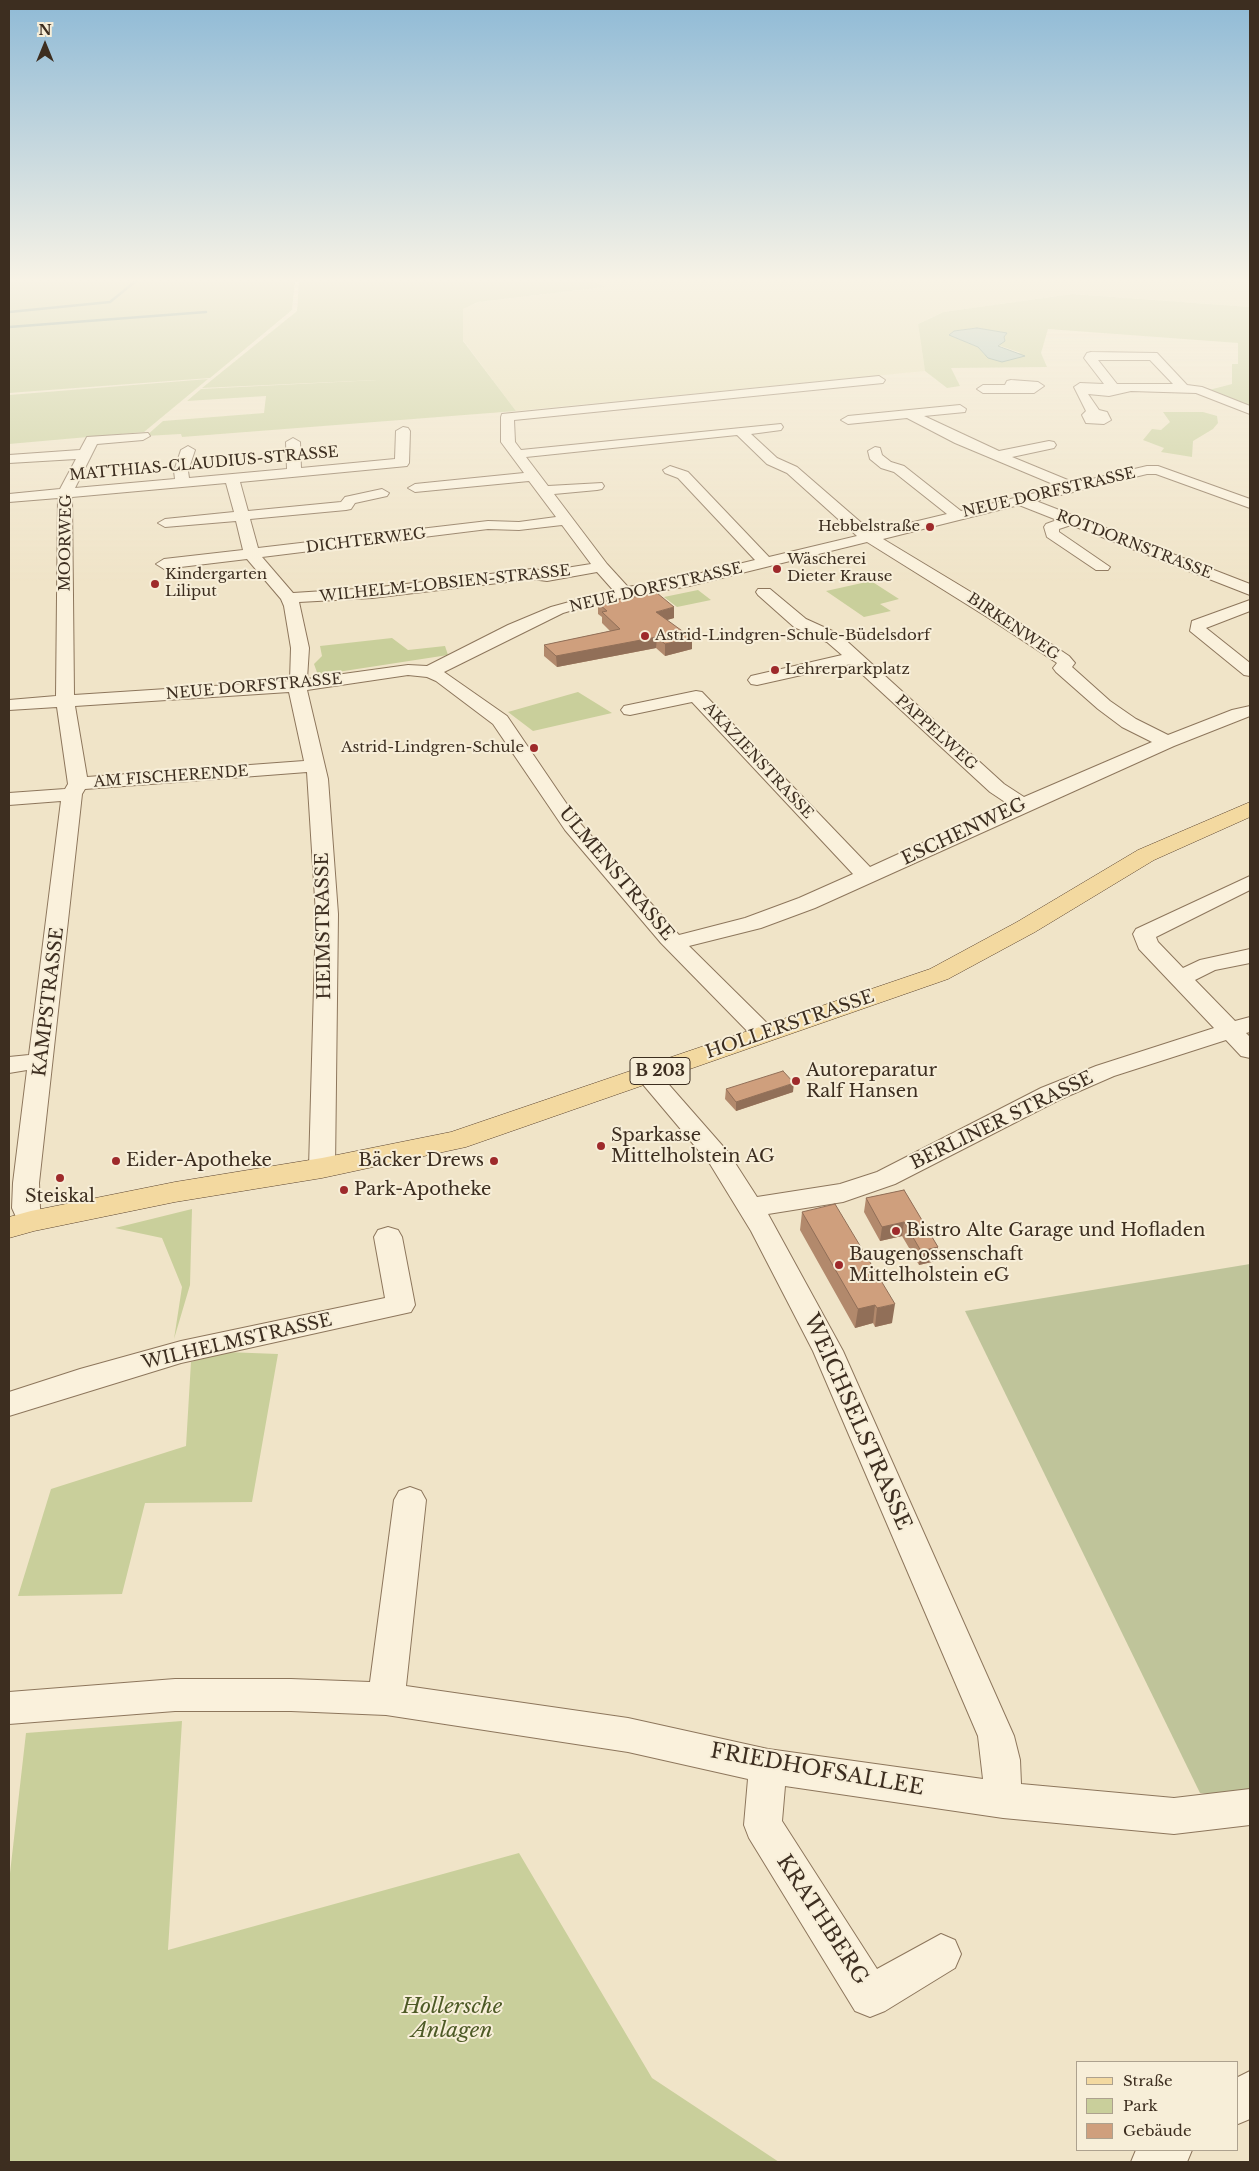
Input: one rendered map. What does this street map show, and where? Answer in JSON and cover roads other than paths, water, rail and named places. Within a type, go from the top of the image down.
[{"type":"main road","name":"HOLLERSTRASSE","points":[[20,1225],[175,1192],[322,1168],[456,1140],[647,1076],[939,974],[1026,927],[1146,855],[1250,808]]},
{"type":"street","points":[[623,592],[601,567],[508,442],[506,418],[866,381]]},
{"type":"street","points":[[1066,386],[1109,392],[1126,390],[1119,388],[1113,381]]},
{"type":"street","points":[[1177,381],[1183,388]]},
{"type":"street","points":[[983,389],[1010,383],[1034,389],[1038,386],[1052,386]]},
{"type":"street","points":[[1119,388],[1183,388],[1250,411]]},
{"type":"street","points":[[1081,389],[1082,394],[1094,413]]},
{"type":"street","points":[[848,420],[960,409]]},
{"type":"street","points":[[909,414],[997,456],[1072,487]]},
{"type":"street","points":[[517,454],[776,427]]},
{"type":"street","points":[[740,431],[772,461],[792,470],[868,537]]},
{"type":"street","name":"MATTHIAS-CLAUDIUS-STRASSE","points":[[9,498],[402,462],[403,432]]},
{"type":"street","name":"MOORWEG","points":[[65,703],[65,493],[83,454],[92,440],[143,436]]},
{"type":"street","points":[[293,442],[292,461],[295,473]]},
{"type":"street","points":[[997,456],[1049,444]]},
{"type":"street","points":[[183,482],[181,471],[188,450]]},
{"type":"street","points":[[875,451],[875,456],[886,466],[899,469],[957,515]]},
{"type":"street","points":[[9,459],[83,454]]},
{"type":"street","points":[[670,470],[683,475],[765,562]]},
{"type":"street","name":"NEUE DORFSTRASSE","points":[[9,705],[65,703],[299,686],[383,672],[408,670],[430,672],[514,629],[557,610],[623,592],[689,581],[1072,487],[1158,470],[1250,504]]},
{"type":"street","points":[[415,488],[533,476]]},
{"type":"street","points":[[232,478],[252,555],[289,598]]},
{"type":"street","points":[[546,491],[597,486]]},
{"type":"street","points":[[165,524],[346,506],[350,500],[382,494]]},
{"type":"street","name":"ROTDORNSTRASSE","points":[[1019,500],[1250,590]]},
{"type":"street","name":"DICHTERWEG","points":[[164,564],[252,555],[488,525],[519,526],[567,520]]},
{"type":"street","points":[[1073,520],[1051,527],[1052,534],[1102,567]]},
{"type":"street","name":"BIRKENWEG","points":[[868,537],[898,553],[993,612],[1063,660],[1066,663],[1062,668],[1104,705],[1128,723],[1167,742]]},
{"type":"street","name":"WILHELM-LOBSIEN-STRASSE","points":[[289,598],[372,593],[532,574],[547,576],[601,567]]},
{"type":"street","name":"PAPPELWEG","points":[[764,592],[800,623],[832,638],[997,788],[1023,805]]},
{"type":"street","name":"HEIMSTRASSE","points":[[289,598],[300,648],[298,694],[315,766],[327,914],[322,1168]]},
{"type":"street","points":[[1250,605],[1198,625],[1198,631],[1250,671]]},
{"type":"street","points":[[757,680],[853,658]]},
{"type":"street","name":"ULMENSTRASSE","points":[[430,672],[442,677],[500,720],[572,826],[674,943],[764,1034]]},
{"type":"street","name":"AKAZIENSTRASSE","points":[[630,710],[696,696],[866,876]]},
{"type":"street","name":"AM FISCHERENDE","points":[[65,703],[75,789],[315,766]]},
{"type":"street","name":"ESCHENWEG","points":[[674,943],[752,923],[807,904],[1023,805],[1167,742],[1250,711]]},
{"type":"street","points":[[9,799],[75,789]]},
{"type":"street","name":"KAMPSTRASSE","points":[[20,1225],[26,1208],[26,1183],[75,789]]},
{"type":"street","points":[[1250,882],[1144,934],[1147,944],[1180,978],[1240,1027],[1250,1051]]},
{"type":"street","points":[[1180,978],[1208,965],[1250,956]]},
{"type":"street","name":"BERLINER STRASSE","points":[[751,1207],[843,1193],[886,1178],[1050,1094],[1104,1072],[1240,1027]]},
{"type":"street","points":[[9,1065],[42,1061]]},
{"type":"street","name":"WEICHSELSTRASSE","points":[[647,1076],[713,1151],[751,1207],[828,1351],[996,1736],[1001,1760],[1003,1800]]},
{"type":"street","name":"WILHELMSTRASSE","points":[[9,1404],[181,1352],[401,1305],[388,1237]]},
{"type":"street","points":[[386,1699],[410,1500]]},
{"type":"street","name":"FRIEDHOFSALLEE","points":[[9,1708],[175,1694],[291,1695],[386,1699],[628,1735],[768,1766],[1003,1800],[1174,1816],[1250,1807]]},
{"type":"street","name":"KRATHBERG","points":[[768,1766],[763,1825],[870,1996],[941,1954]]},
{"type":"street","points":[[1239,2101],[1250,2093]]},
{"type":"street","points":[[1153,2162],[1170,2151]]},
{"type":"place","name":"Hebbelstraße","points":[[930,527]]},
{"type":"place","name":"Wäscherei Dieter Krause","points":[[777,569]]},
{"type":"place","name":"Kindergarten Liliput","points":[[155,584]]},
{"type":"place","name":"Astrid-Lindgren-Schule-Büdelsdorf","points":[[645,636]]},
{"type":"place","name":"Lehrerparkplatz","points":[[775,670]]},
{"type":"place","name":"Astrid-Lindgren-Schule","points":[[534,748]]},
{"type":"place","name":"Autoreparatur Ralf Hansen","points":[[796,1081]]},
{"type":"place","name":"Sparkasse Mittelholstein AG","points":[[601,1146]]},
{"type":"place","name":"Eider-Apotheke","points":[[116,1161]]},
{"type":"place","name":"Bäcker Drews","points":[[494,1161]]},
{"type":"place","name":"Steiskal","points":[[60,1178]]},
{"type":"place","name":"Park-Apotheke","points":[[344,1190]]},
{"type":"place","name":"Bistro Alte Garage und Hofladen","points":[[896,1231]]},
{"type":"place","name":"Baugenossenschaft Mittelholstein eG","points":[[839,1265]]},
{"type":"park label","name":"Hollersche Anlagen","points":[[452,2019]]}]
